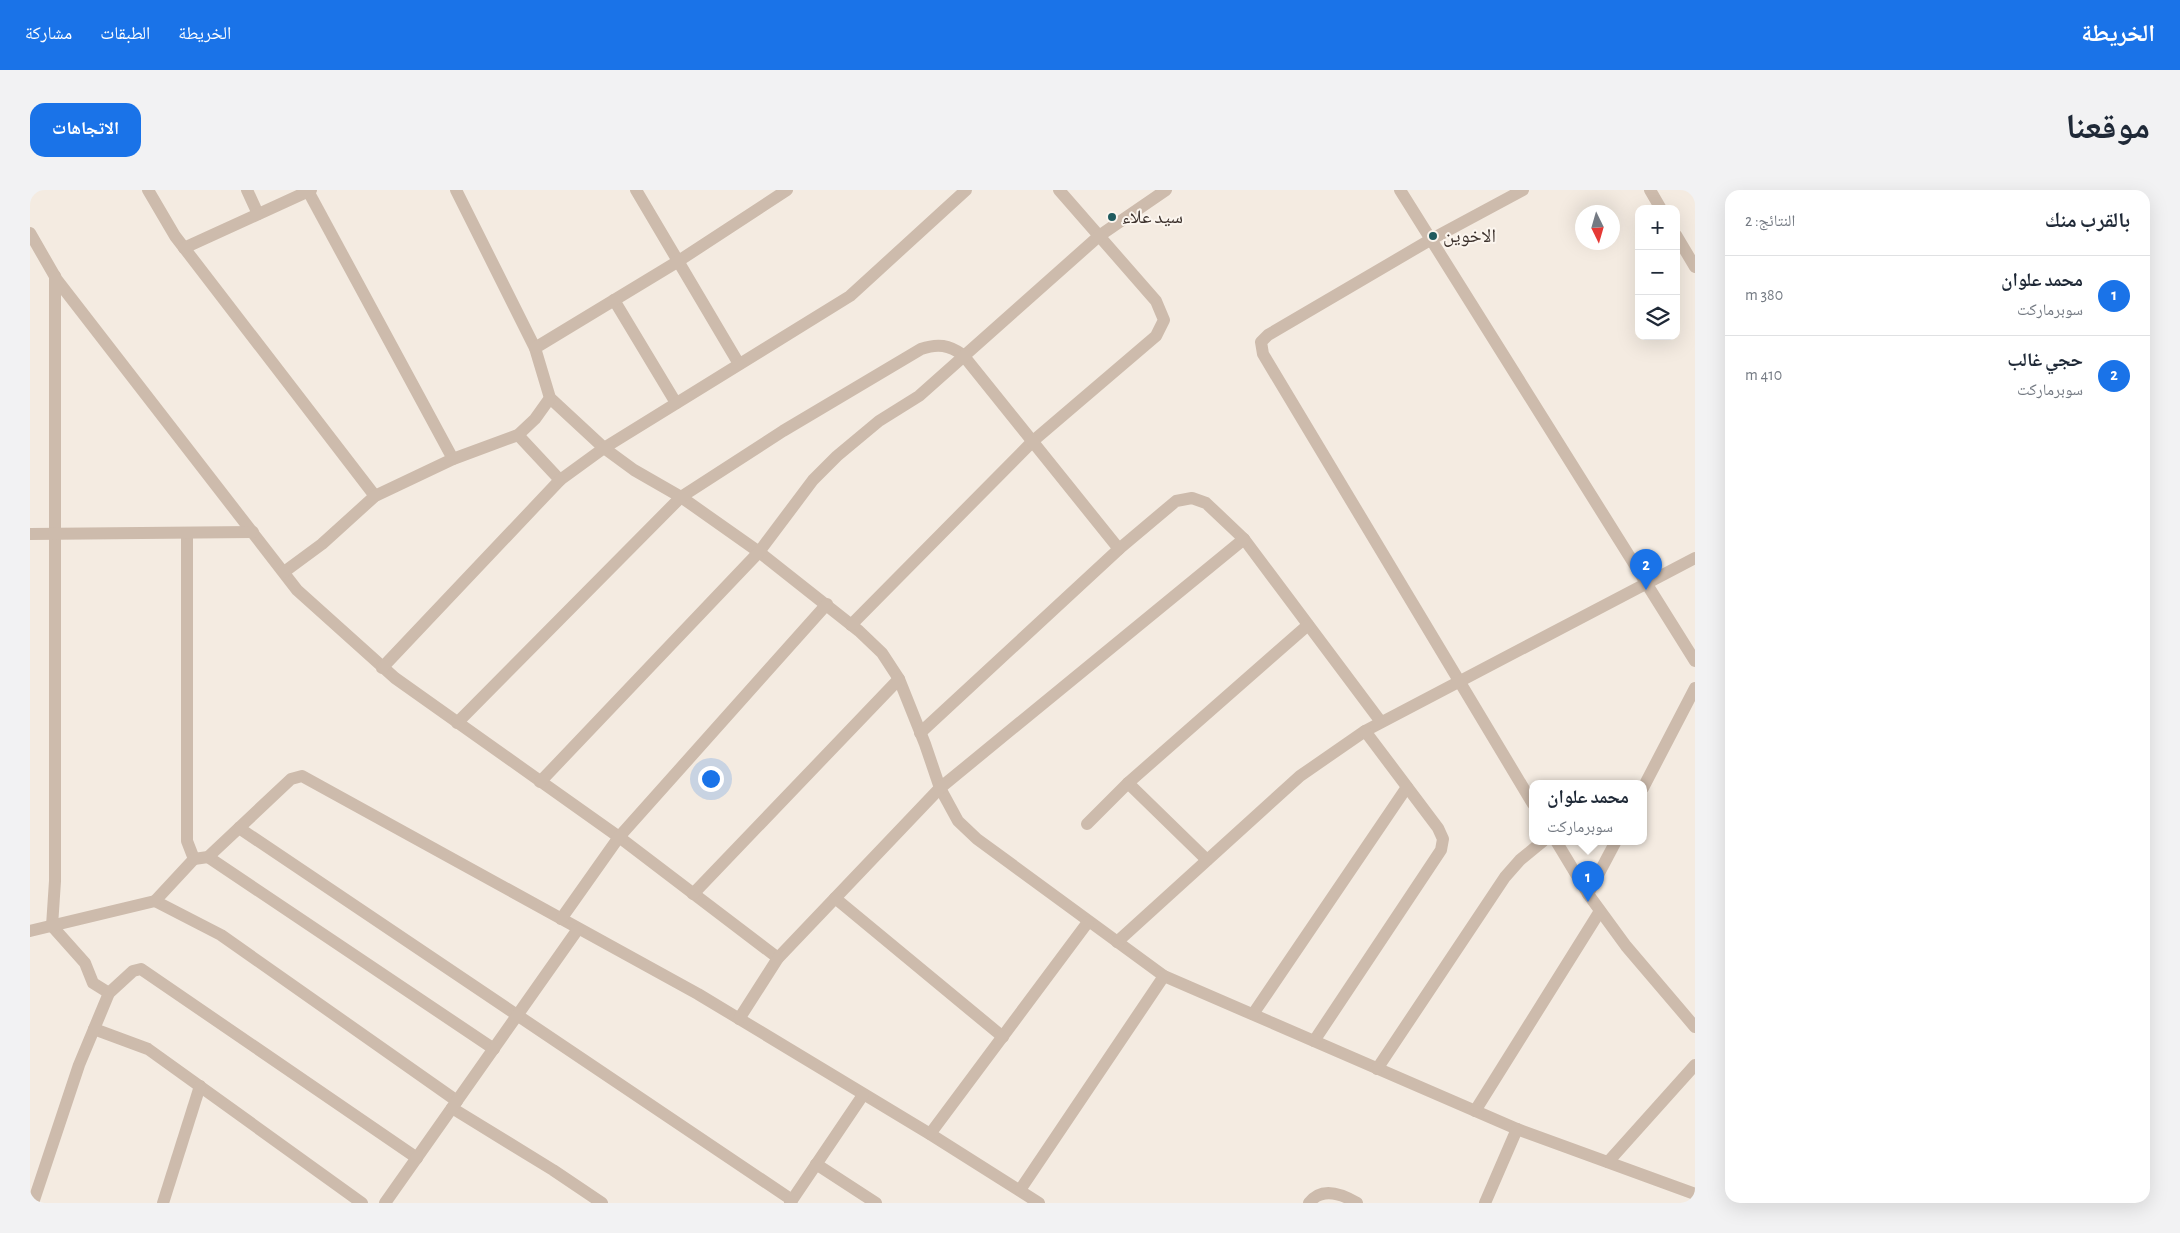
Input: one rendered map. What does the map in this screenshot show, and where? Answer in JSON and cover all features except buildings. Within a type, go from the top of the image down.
[{"type":"street","points":[[148,190],[184,248],[375,496]]},
{"type":"street","points":[[247,190],[258,214]]},
{"type":"street","points":[[456,190],[535,348],[550,398],[604,448],[634,470],[681,498],[759,552],[851,624],[882,652],[899,679],[940,788],[958,821],[977,839],[1164,976],[1517,1129],[1695,1194]]},
{"type":"street","points":[[636,190],[739,364]]},
{"type":"street","points":[[535,348],[677,262],[787,190]]},
{"type":"street","points":[[382,668],[560,480],[604,448],[850,296],[966,190]]},
{"type":"street","points":[[851,624],[1033,441],[1156,336],[1164,320],[1156,302],[1060,190]]},
{"type":"street","points":[[540,782],[759,552],[813,480],[837,456],[879,421],[919,396],[1099,236],[1166,190]]},
{"type":"street","points":[[1400,190],[1694,657]]},
{"type":"street","points":[[1523,190],[1430,240],[1268,335],[1261,342],[1263,354],[1529,797]]},
{"type":"street","points":[[1650,190],[1659,205]]},
{"type":"street","points":[[184,248],[309,191],[453,459]]},
{"type":"street","points":[[30,233],[55,276],[297,590],[382,668],[619,837],[778,958]]},
{"type":"street","points":[[1680,242],[1695,267]]},
{"type":"street","points":[[55,276],[54,881],[52,926],[85,963],[93,982],[109,993]]},
{"type":"street","points":[[614,300],[676,403]]},
{"type":"street","points":[[457,723],[681,498],[782,431],[921,349],[942,345],[951,346],[963,355],[1119,549]]},
{"type":"street","points":[[284,572],[322,544],[375,496],[453,459],[518,435],[535,418],[550,398]]},
{"type":"street","points":[[518,435],[560,480]]},
{"type":"street","points":[[920,732],[1119,549],[1176,501],[1192,498],[1206,503],[1244,539],[1381,722]]},
{"type":"street","points":[[30,534],[253,532]]},
{"type":"street","points":[[187,533],[187,832],[194,859]]},
{"type":"street","points":[[739,1019],[778,958],[940,788],[1244,539]]},
{"type":"street","points":[[1117,942],[1300,776],[1365,731],[1695,558]]},
{"type":"street","points":[[561,920],[619,837],[826,604]]},
{"type":"street","points":[[1087,824],[1128,783],[1308,625]]},
{"type":"street","points":[[693,894],[899,679]]},
{"type":"street","points":[[1647,780],[1695,688]]},
{"type":"street","points":[[1314,1041],[1440,850],[1443,839],[1438,828],[1365,731]]},
{"type":"street","points":[[30,931],[155,901],[194,859],[208,857],[291,779],[302,776],[698,994],[930,1134],[1039,1203]]},
{"type":"street","points":[[1128,783],[1207,860]]},
{"type":"street","points":[[1253,1014],[1407,787]]},
{"type":"street","points":[[239,828],[791,1201],[863,1095]]},
{"type":"street","points":[[1377,1069],[1505,877],[1520,860],[1538,845]]},
{"type":"street","points":[[1558,845],[1588,894],[1626,946],[1695,1027]]},
{"type":"street","points":[[1588,894],[1614,845]]},
{"type":"street","points":[[208,857],[494,1049]]},
{"type":"street","points":[[835,898],[1003,1037]]},
{"type":"street","points":[[155,901],[221,935],[454,1105],[602,1203]]},
{"type":"street","points":[[1475,1111],[1600,911]]},
{"type":"street","points":[[930,1134],[1088,922]]},
{"type":"street","points":[[388,1202],[578,929]]},
{"type":"street","points":[[33,1203],[79,1065],[109,993],[133,971],[141,970],[417,1158]]},
{"type":"street","points":[[1020,1190],[1164,976]]},
{"type":"street","points":[[94,1029],[148,1049],[362,1203]]},
{"type":"street","points":[[1608,1162],[1695,1065]]},
{"type":"street","points":[[163,1203],[200,1086]]},
{"type":"street","points":[[1485,1203],[1517,1129]]},
{"type":"street","points":[[816,1164],[876,1203]]},
{"type":"street","points":[[1309,1203],[1314,1197],[1324,1193],[1340,1193],[1357,1203]]},
{"type":"place","name":"سيد علاء","points":[[1112,217]]},
{"type":"place","name":"الاخوين","points":[[1433,236]]},
{"type":"place","name":"حجي غالب","points":[[1646,590]]},
{"type":"place","name":"محمد علوان","points":[[1588,902]]}]
